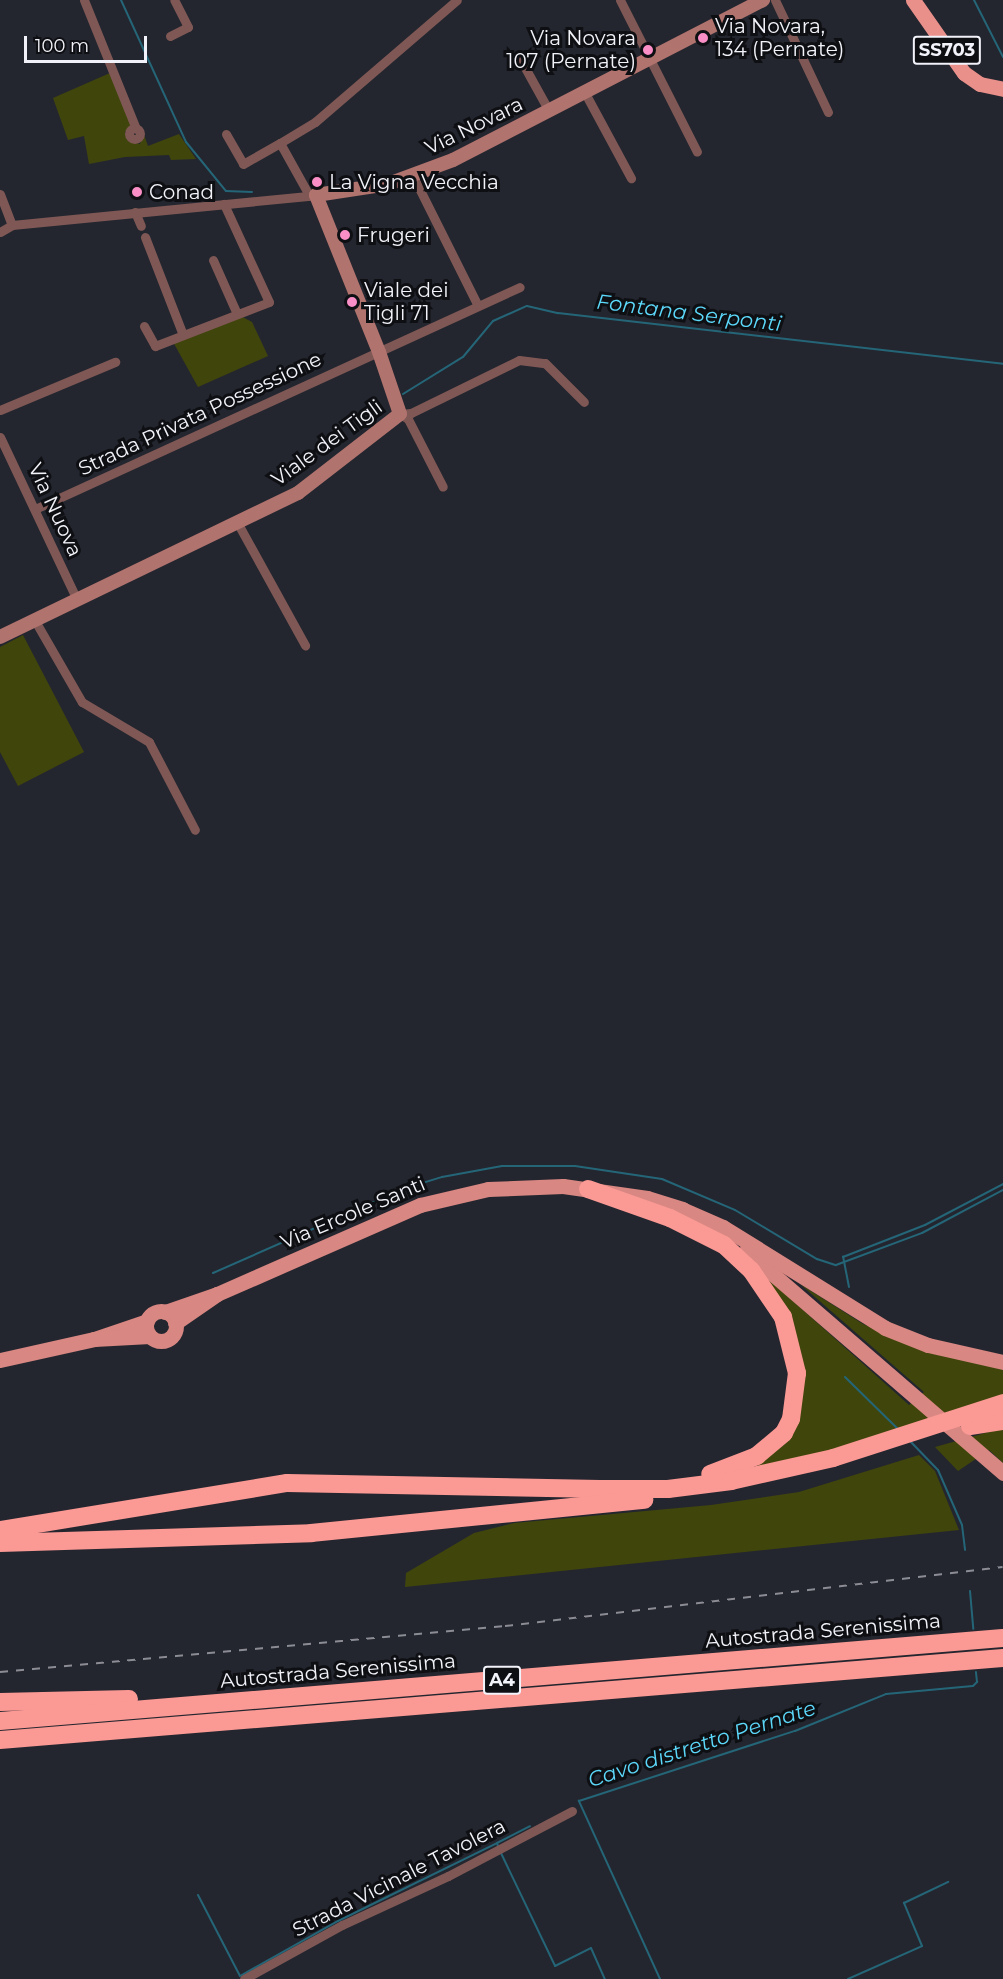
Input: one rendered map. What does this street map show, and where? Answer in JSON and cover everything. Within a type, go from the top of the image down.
[{"type":"highway","name":"SS703","points":[[914,1],[964,73],[998,87]]},
{"type":"highway","points":[[588,1190],[670,1218],[724,1245],[751,1270],[783,1317],[797,1373],[791,1419],[784,1433],[757,1456],[719,1473],[600,1489]]},
{"type":"highway","points":[[0,1543],[311,1533],[433,1523],[516,1510],[702,1496],[808,1477],[1003,1403]]},
{"type":"highway","points":[[970,1426],[1003,1415]]},
{"type":"highway","points":[[0,1530],[287,1483],[668,1489],[731,1481],[970,1426],[1003,1421]]},
{"type":"highway","name":"Autostrada Serenissima","points":[[0,1721],[1003,1638]]},
{"type":"highway","name":"Autostrada Serenissima","points":[[0,1740],[1003,1658]]},
{"type":"highway","points":[[0,1702],[161,1699],[215,1703]]},
{"type":"highway","points":[[0,1751],[121,1739],[173,1726]]},
{"type":"main road","name":"Via Novara","points":[[318,198],[371,188],[413,176],[585,93],[763,0]]},
{"type":"main road","name":"Viale dei Tigli","points":[[0,637],[76,598],[297,493],[400,414],[379,352],[318,198]]},
{"type":"main road","name":"Via Ercole Santi","points":[[170,1318],[217,1294],[420,1204],[464,1192],[510,1187],[588,1190]]},
{"type":"main road","points":[[588,1190],[647,1198],[682,1209],[733,1233],[885,1328],[928,1346],[1003,1362]]},
{"type":"main road","points":[[588,1190],[669,1210],[714,1231],[772,1270],[1003,1473]]},
{"type":"main road","points":[[0,1360],[149,1329],[168,1340],[175,1331],[170,1318],[156,1312],[149,1329]]},
{"type":"street","points":[[84,0],[136,129]]},
{"type":"street","points":[[171,36],[188,27],[174,0]]},
{"type":"street","points":[[226,134],[243,164],[280,143],[315,122],[457,0]]},
{"type":"street","points":[[620,0],[697,152]]},
{"type":"street","points":[[775,0],[828,112]]},
{"type":"street","points":[[518,55],[549,111]]},
{"type":"street","points":[[585,93],[631,178]]},
{"type":"street","points":[[280,143],[318,198]]},
{"type":"street","points":[[413,176],[478,306]]},
{"type":"street","points":[[0,194],[12,225]]},
{"type":"street","name":"Via Novara","points":[[0,232],[12,225],[224,204],[318,198]]},
{"type":"street","points":[[144,326],[155,346],[268,302],[224,204]]},
{"type":"street","points":[[135,212],[141,226]]},
{"type":"street","points":[[145,237],[183,335]]},
{"type":"street","points":[[213,260],[237,314]]},
{"type":"street","name":"Strada Privata Possessione","points":[[35,509],[520,287]]},
{"type":"street","points":[[400,414],[411,413],[519,360],[536,359],[551,367],[584,402]]},
{"type":"street","points":[[0,410],[116,362]]},
{"type":"street","points":[[400,414],[408,419],[443,486]]},
{"type":"street","name":"Via Nuova","points":[[0,437],[76,598]]},
{"type":"street","points":[[237,522],[305,645]]},
{"type":"street","points":[[34,619],[82,702],[149,742],[195,830]]},
{"type":"street","name":"Strada Vicinale Tavolera","points":[[244,1979],[342,1924],[572,1811]]},
{"type":"green space","points":[[110,73],[132,125],[125,132],[127,140],[140,144],[143,132],[148,146],[179,134],[196,159],[171,160],[169,155],[125,157],[89,164],[84,136],[68,140],[53,98]]},
{"type":"green space","points":[[237,314],[252,322],[268,356],[198,387],[172,340]]},
{"type":"green space","points":[[23,635],[84,752],[18,786],[0,752],[0,647]]},
{"type":"green space","points":[[754,1266],[909,1405],[924,1392],[800,1284],[863,1324],[939,1355],[1003,1367],[1003,1395],[824,1452],[752,1470],[786,1443],[804,1378]]},
{"type":"green space","points":[[1003,1428],[1003,1463],[989,1450],[958,1471],[935,1447]]},
{"type":"green space","points":[[919,1455],[935,1471],[959,1530],[405,1587],[406,1573],[474,1533],[514,1523],[711,1505],[799,1492]]},
{"type":"waterway","name":"Fontana Serponti","points":[[121,0],[186,142],[226,191],[252,192]]},
{"type":"waterway","points":[[974,0],[1003,57]]},
{"type":"waterway","name":"Fontana Serponti","points":[[403,394],[463,357],[493,321],[527,306],[558,313],[1003,364]]},
{"type":"waterway","name":"Cavo distretto Pernate","points":[[213,1273],[406,1188],[442,1177],[502,1166],[575,1166],[662,1179],[735,1210],[817,1259],[836,1265],[922,1233],[1003,1190]]},
{"type":"waterway","name":"Cavo distretto Pernate","points":[[849,1287],[843,1257],[925,1225],[1003,1184]]},
{"type":"waterway","name":"Cavo distretto Pernate","points":[[845,1377],[899,1430]]},
{"type":"waterway","name":"Cavo distretto Pernate","points":[[909,1440],[938,1470],[962,1525],[965,1550]]},
{"type":"waterway","name":"Cavo distretto Pernate","points":[[970,1591],[973,1629]]},
{"type":"waterway","name":"Cavo distretto Pernate","points":[[660,1979],[579,1801],[795,1731],[886,1694],[973,1686],[977,1682],[976,1672]]},
{"type":"waterway","name":"Cavo distretto Pernate","points":[[497,1843],[530,1826]]},
{"type":"waterway","name":"Cavo distretto Pernate","points":[[198,1895],[240,1976],[338,1921],[497,1843],[498,1846]]},
{"type":"waterway","name":"Cavo distretto Pernate","points":[[500,1851],[555,1966],[591,1948],[605,1979]]},
{"type":"waterway","name":"Cavo distretto Pernate","points":[[848,1979],[922,1946],[904,1903],[948,1882]]},
{"type":"railway","points":[[0,1672],[505,1626],[1003,1567]]},
{"type":"place","name":"Via Novara, 134 (Pernate)","points":[[703,38]]},
{"type":"place","name":"Via Novara 107 (Pernate)","points":[[648,50]]},
{"type":"place","name":"La Vigna Vecchia","points":[[317,182]]},
{"type":"place","name":"Conad","points":[[137,192]]},
{"type":"place","name":"Frugeri","points":[[345,235]]},
{"type":"place","name":"Viale dei Tigli 71","points":[[352,302]]}]
